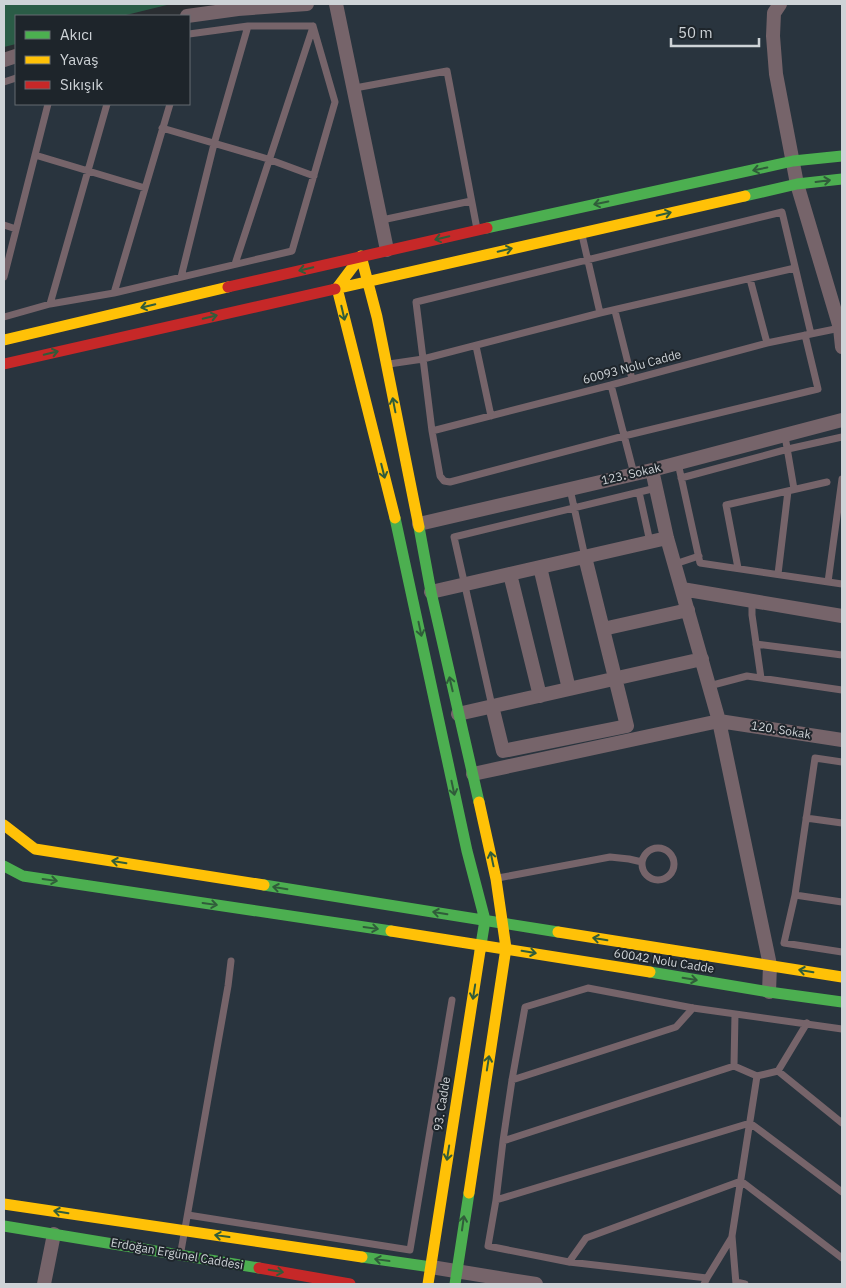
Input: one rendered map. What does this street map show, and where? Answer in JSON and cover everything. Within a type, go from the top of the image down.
[{"type":"street","points":[[190,16],[238,9],[307,4]]},
{"type":"street","points":[[336,4],[388,250]]},
{"type":"street","points":[[780,4],[774,13],[773,36],[776,74],[797,184],[840,328],[842,347]]},
{"type":"street","points":[[4,340],[477,230],[793,161],[842,156]]},
{"type":"street","points":[[4,364],[797,184],[842,179]]},
{"type":"street","points":[[361,256],[386,364],[419,524],[430,592],[473,774],[504,924],[506,948],[456,1278]]},
{"type":"street","points":[[337,288],[361,256]]},
{"type":"street","points":[[337,288],[403,548],[467,851],[485,920]]},
{"type":"street","name":"123. Sokak","points":[[419,524],[678,463],[786,442],[842,423]]},
{"type":"street","points":[[652,470],[668,538],[719,721],[770,965],[769,992]]},
{"type":"street","points":[[430,592],[668,538]]},
{"type":"street","points":[[492,706],[503,751],[627,726],[585,557]]},
{"type":"street","points":[[540,567],[569,689]]},
{"type":"street","points":[[510,574],[540,696]]},
{"type":"street","points":[[682,589],[842,616]]},
{"type":"street","points":[[603,630],[688,610]]},
{"type":"street","points":[[458,714],[702,660]]},
{"type":"street","points":[[473,774],[719,721]]},
{"type":"street","name":"120. Sokak","points":[[719,721],[842,740]]},
{"type":"street","points":[[4,825],[35,849],[842,977]]},
{"type":"street","name":"60042 Nolu Cadde","points":[[4,866],[23,876],[481,944],[769,992],[842,1002]]},
{"type":"street","name":"93. Cadde","points":[[428,1284],[485,920]]},
{"type":"street","points":[[4,1204],[431,1268],[456,1278],[536,1284]]},
{"type":"street","name":"Erdoğan Ergünel Caddesi","points":[[4,1226],[181,1254],[350,1284]]},
{"type":"street","points":[[44,1284],[54,1234]]},
{"type":"lane","points":[[190,35],[248,26],[313,26]]},
{"type":"lane","points":[[181,276],[214,144],[248,26]]},
{"type":"lane","points":[[235,264],[313,26]]},
{"type":"lane","points":[[4,317],[50,304],[114,293],[292,251],[335,102],[313,26]]},
{"type":"lane","points":[[355,88],[447,71],[477,230]]},
{"type":"lane","points":[[4,277],[48,105]]},
{"type":"lane","points":[[50,304],[107,105]]},
{"type":"lane","points":[[114,293],[170,105]]},
{"type":"lane","points":[[162,128],[268,159],[314,176]]},
{"type":"lane","points":[[35,156],[145,188]]},
{"type":"lane","points":[[382,220],[471,201]]},
{"type":"lane","points":[[782,212],[795,268],[818,389],[624,436],[447,482],[440,476],[432,431],[416,302],[782,212]]},
{"type":"lane","points":[[4,225],[16,229]]},
{"type":"lane","points":[[581,232],[600,313]]},
{"type":"lane","points":[[386,364],[476,346],[600,313],[795,268]]},
{"type":"lane","points":[[750,279],[767,343]]},
{"type":"lane","points":[[615,311],[632,379]]},
{"type":"lane","name":"60093 Nolu Cadde","points":[[432,431],[611,386],[767,343],[840,328]]},
{"type":"lane","points":[[476,346],[491,416]]},
{"type":"lane","points":[[611,386],[634,474]]},
{"type":"lane","points":[[681,478],[786,442],[842,438]]},
{"type":"lane","points":[[778,574],[791,490],[786,442]]},
{"type":"lane","points":[[678,463],[700,563],[842,584]]},
{"type":"lane","points":[[828,582],[842,479]]},
{"type":"lane","points":[[738,568],[726,506],[827,482]]},
{"type":"lane","points":[[492,706],[454,537],[656,488]]},
{"type":"lane","points":[[570,489],[585,557]]},
{"type":"lane","points":[[640,492],[650,542]]},
{"type":"lane","points":[[675,564],[699,556]]},
{"type":"lane","points":[[752,601],[752,616],[761,678]]},
{"type":"lane","points":[[756,644],[842,655]]},
{"type":"lane","points":[[709,686],[747,676],[842,690]]},
{"type":"lane","points":[[842,762],[815,758],[795,895],[784,943],[842,952]]},
{"type":"lane","points":[[806,818],[842,823]]},
{"type":"lane","points":[[661,848],[672,856],[674,870],[664,880],[654,880],[644,871],[642,862],[649,851],[661,848]]},
{"type":"lane","points":[[496,878],[610,858],[628,858],[642,862]]},
{"type":"lane","points":[[795,895],[842,902]]},
{"type":"lane","points":[[181,1254],[231,961]]},
{"type":"lane","points":[[732,1236],[706,1281],[569,1262],[488,1246],[512,1080],[525,1007],[588,988],[693,1008],[842,1029]]},
{"type":"lane","points":[[188,1215],[410,1250],[441,1075],[452,1000]]},
{"type":"lane","points":[[512,1080],[676,1027],[693,1008]]},
{"type":"lane","points":[[734,1066],[735,1014]]},
{"type":"lane","points":[[503,1141],[734,1066],[757,1076],[778,1072],[807,1023]]},
{"type":"lane","points":[[778,1072],[842,1123]]},
{"type":"lane","points":[[745,1284],[736,1283],[732,1236],[757,1076]]},
{"type":"lane","points":[[750,1123],[842,1192]]},
{"type":"lane","points":[[496,1200],[750,1123]]},
{"type":"lane","points":[[741,1180],[842,1258]]},
{"type":"lane","points":[[569,1262],[586,1238],[741,1180]]},
{"type":"shaded area","points":[[239,4],[842,4],[842,1284],[4,1284],[4,64],[15,61],[15,105],[190,105],[190,17]]},
{"type":"green space","points":[[4,4],[171,4],[126,15],[15,15],[15,44],[4,47]]},
{"type":"traffic: fast","points":[[487,228],[793,161],[842,156]]},
{"type":"traffic: fast","points":[[745,196],[797,184],[842,179]]},
{"type":"traffic: fast","points":[[395,518],[467,851],[485,920],[480,951]]},
{"type":"traffic: fast","points":[[419,527],[431,592],[479,802]]},
{"type":"traffic: fast","points":[[4,866],[23,876],[391,931]]},
{"type":"traffic: fast","points":[[264,885],[558,932]]},
{"type":"traffic: fast","points":[[650,972],[842,1002]]},
{"type":"traffic: fast","points":[[455,1284],[469,1193]]},
{"type":"traffic: fast","points":[[4,1226],[259,1268]]},
{"type":"traffic: fast","points":[[362,1257],[431,1267]]},
{"type":"traffic: slow","points":[[335,289],[745,196]]},
{"type":"traffic: slow","points":[[361,256],[337,288],[395,518]]},
{"type":"traffic: slow","points":[[361,256],[377,317],[419,527]]},
{"type":"traffic: slow","points":[[4,340],[228,287]]},
{"type":"traffic: slow","points":[[469,1193],[506,948],[496,879],[479,802]]},
{"type":"traffic: slow","points":[[4,825],[35,849],[264,885]]},
{"type":"traffic: slow","points":[[391,931],[650,972]]},
{"type":"traffic: slow","points":[[558,932],[842,977]]},
{"type":"traffic: slow","points":[[428,1284],[480,951]]},
{"type":"traffic: slow","points":[[4,1204],[362,1257]]},
{"type":"traffic: jam","points":[[228,287],[487,228]]},
{"type":"traffic: jam","points":[[4,364],[335,289]]},
{"type":"traffic: jam","points":[[259,1268],[350,1284]]}]
